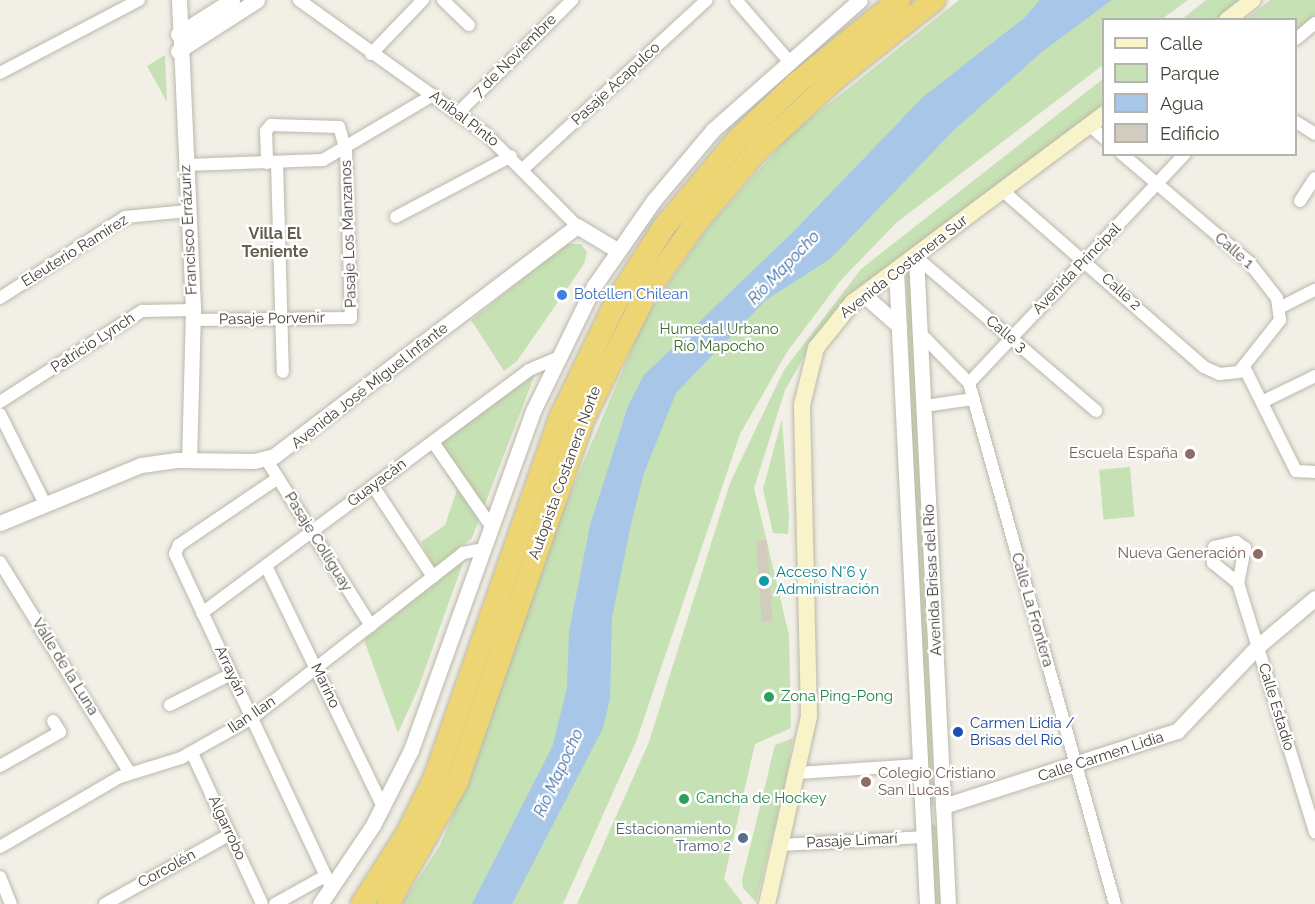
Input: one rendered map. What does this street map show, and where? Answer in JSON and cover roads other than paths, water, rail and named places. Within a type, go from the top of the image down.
[{"type":"highway","name":"Autopista Costanera Norte","points":[[362,904],[407,834],[435,777],[559,420],[622,292],[670,219],[738,139],[797,83],[899,0]]},
{"type":"highway","name":"Autopista Costanera Norte","points":[[388,904],[456,784],[583,419],[645,296],[697,220],[758,150],[837,77],[934,0]]},
{"type":"main road","points":[[1230,18],[1252,0]]},
{"type":"main road","name":"Avenida Costanera Sur","points":[[767,904],[798,773],[809,710],[803,390],[821,339],[863,294],[1102,115]]},
{"type":"street","points":[[0,73],[139,0]]},
{"type":"street","name":"Francisco Errázuriz","points":[[179,0],[178,51],[193,315],[189,460]]},
{"type":"street","points":[[178,34],[232,0]]},
{"type":"street","points":[[178,51],[257,0]]},
{"type":"street","name":"Aníbal Pinto","points":[[299,0],[371,54],[458,113],[524,168],[577,226],[617,250]]},
{"type":"street","points":[[371,54],[423,0]]},
{"type":"street","points":[[443,0],[469,25]]},
{"type":"street","name":"7 de Noviembre","points":[[458,113],[572,0]]},
{"type":"street","name":"Pasaje Acapulco","points":[[524,168],[707,0]]},
{"type":"street","points":[[736,0],[788,60]]},
{"type":"street","points":[[321,904],[328,882],[383,807],[419,732],[491,526],[555,359],[617,250],[689,156],[788,60],[860,0]]},
{"type":"street","points":[[1297,38],[1315,23]]},
{"type":"street","points":[[186,165],[323,160],[346,151],[433,95]]},
{"type":"street","points":[[1297,123],[1315,134]]},
{"type":"street","points":[[283,372],[272,163],[266,131],[273,124],[336,124],[346,151]]},
{"type":"street","points":[[1089,125],[1102,136]]},
{"type":"street","name":"Pasaje Los Manzanos","points":[[346,151],[351,318]]},
{"type":"street","points":[[396,217],[511,156]]},
{"type":"street","name":"Calle 1","points":[[1124,156],[1258,271],[1281,307]]},
{"type":"street","name":"Avenida Principal","points":[[969,383],[1183,156]]},
{"type":"street","points":[[1300,201],[1315,178]]},
{"type":"street","name":"Calle 2","points":[[1003,190],[1209,370],[1226,375],[1245,369]]},
{"type":"street","name":"Eleuterio Ramírez","points":[[0,298],[125,217],[188,211]]},
{"type":"street","name":"Avenida José Miguel Infante","points":[[0,523],[153,462],[266,459],[291,447],[577,226]]},
{"type":"street","name":"Avenida Brisas del Río","points":[[916,256],[926,406],[948,904]]},
{"type":"street","name":"Calle 3","points":[[916,256],[1096,411]]},
{"type":"street","name":"Avenida Brisas del Río","points":[[896,270],[927,904]]},
{"type":"street","points":[[1315,290],[1281,307],[1280,320],[1245,369],[1296,471],[1315,472]]},
{"type":"street","points":[[863,294],[899,326]]},
{"type":"street","name":"Patricio Lynch","points":[[0,402],[142,311],[193,315]]},
{"type":"street","name":"Pasaje Porvenir","points":[[193,315],[281,319],[351,318]]},
{"type":"street","points":[[921,334],[969,383]]},
{"type":"street","name":"Guayacán","points":[[202,613],[529,370],[555,359]]},
{"type":"street","points":[[1262,402],[1315,376]]},
{"type":"street","name":"Calle La Frontera","points":[[969,383],[1115,904]]},
{"type":"street","points":[[926,406],[973,399]]},
{"type":"street","points":[[0,414],[45,504]]},
{"type":"street","points":[[153,462],[189,438]]},
{"type":"street","points":[[433,442],[491,526]]},
{"type":"street","name":"Pasaje Colliguay","points":[[266,459],[371,626]]},
{"type":"street","name":"Arrayán","points":[[278,478],[176,550],[202,613],[328,882]]},
{"type":"street","points":[[374,486],[433,577]]},
{"type":"street","name":"Ilan Ilan","points":[[0,847],[129,772],[192,753],[252,718],[463,554],[484,549]]},
{"type":"street","name":"Valle de la Luna","points":[[0,562],[129,772]]},
{"type":"street","name":"Marino","points":[[266,566],[383,807]]},
{"type":"street","name":"Calle Estadio","points":[[1238,583],[1315,832]]},
{"type":"street","name":"Calle Carmen Lidia","points":[[943,806],[1177,731],[1257,647],[1315,598]]},
{"type":"street","points":[[170,705],[231,674]]},
{"type":"street","points":[[0,766],[60,732],[53,721]]},
{"type":"street","name":"Algarrobo","points":[[192,753],[262,904]]},
{"type":"street","points":[[798,773],[919,765]]},
{"type":"street","name":"Corcolén","points":[[105,904],[230,834]]},
{"type":"street","name":"Pasaje Limarí","points":[[781,845],[922,837]]},
{"type":"street","points":[[0,877],[11,904]]},
{"type":"street","points":[[275,904],[328,882]]},
{"type":"water","name":"Río Mapocho","points":[[1040,0],[1112,0],[1043,51],[954,130],[830,259],[766,300],[676,393],[644,473],[632,520],[612,617],[610,699],[603,728],[512,904],[472,904],[553,745],[567,687],[569,632],[590,525],[628,406],[644,375],[792,233],[923,97],[1024,18]]},
{"type":"place","name":"Botellen Chilean","points":[[562,295]]},
{"type":"place","name":"Escuela España","points":[[1190,454]]},
{"type":"place","name":"Nueva Generación","points":[[1258,554]]},
{"type":"place","name":"Acceso N°6 y Administración","points":[[764,581]]},
{"type":"place","name":"Zona Ping-Pong","points":[[769,697]]},
{"type":"place","name":"Carmen Lidia / Brisas del Río","points":[[958,732]]},
{"type":"place","name":"Colegio Cristiano San Lucas","points":[[866,782]]},
{"type":"place","name":"Cancha de Hockey","points":[[684,799]]},
{"type":"place","name":"Estacionamiento Tramo 2","points":[[743,838]]},
{"type":"district","name":"Villa El Teniente","points":[[275,243]]},
{"type":"park label","name":"Humedal Urbano Río Mapocho","points":[[719,338]]}]
